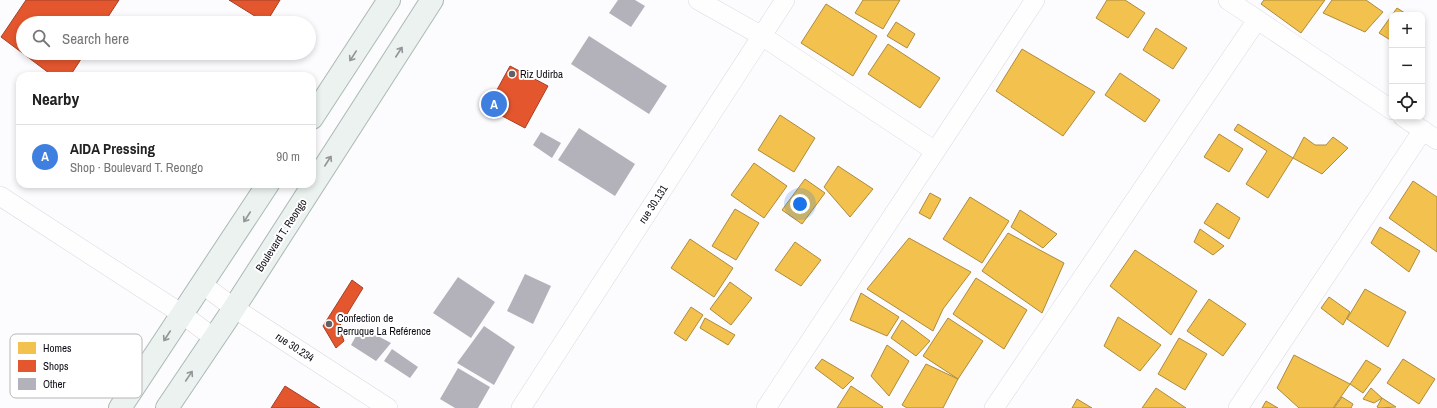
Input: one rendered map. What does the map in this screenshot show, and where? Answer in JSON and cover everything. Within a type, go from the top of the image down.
[{"type":"main road","points":[[316,112],[389,0]]},
{"type":"main road","name":"Boulevard T. Reongo","points":[[316,180],[432,0]]},
{"type":"main road","points":[[142,375],[265,188]]},
{"type":"main road","name":"Boulevard T. Reongo","points":[[167,408],[234,308],[311,188]]},
{"type":"main road","points":[[120,408],[127,398]]},
{"type":"street","points":[[698,0],[762,36],[935,151]]},
{"type":"street","name":"rue 30.131","points":[[521,408],[785,0]]},
{"type":"street","points":[[773,406],[935,151],[1035,0]]},
{"type":"street","points":[[1228,0],[1389,108]]},
{"type":"street","points":[[994,408],[1257,20]]},
{"type":"street","points":[[1238,408],[1430,135],[1408,120]]},
{"type":"street","points":[[0,196],[182,314],[214,338]]},
{"type":"street","name":"rue 30.234","points":[[202,284],[234,308],[388,408]]},
{"type":"building: Homes","points":[[863,0],[900,0],[883,29],[855,13]]},
{"type":"building: Homes","points":[[1107,0],[1125,0],[1145,13],[1128,38],[1096,18]]},
{"type":"building: Homes","points":[[1264,0],[1325,0],[1301,33],[1261,4]]},
{"type":"building: Homes","points":[[1332,0],[1366,0],[1383,12],[1365,32],[1323,13]]},
{"type":"building: Homes","points":[[826,4],[877,36],[853,76],[801,43]]},
{"type":"building: Homes","points":[[1397,8],[1403,12],[1394,12]]},
{"type":"building: Homes","points":[[1389,19],[1389,39],[1379,33]]},
{"type":"building: Homes","points":[[896,22],[915,34],[907,48],[887,36]]},
{"type":"building: Homes","points":[[1156,28],[1187,48],[1173,69],[1143,50]]},
{"type":"building: Homes","points":[[888,44],[940,78],[920,108],[868,74]]},
{"type":"building: Homes","points":[[1022,49],[1095,92],[1063,136],[996,91]]},
{"type":"building: Homes","points":[[1120,73],[1160,100],[1145,122],[1105,95]]},
{"type":"building: Homes","points":[[780,115],[815,138],[794,172],[758,150]]},
{"type":"building: Homes","points":[[1238,124],[1293,158],[1268,198],[1246,184],[1267,151],[1234,130]]},
{"type":"building: Homes","points":[[1219,134],[1243,149],[1229,172],[1204,157]]},
{"type":"building: Homes","points":[[1304,137],[1315,145],[1326,145],[1333,137],[1348,148],[1322,174],[1293,158]]},
{"type":"building: Homes","points":[[754,163],[787,186],[764,218],[731,195]]},
{"type":"building: Homes","points":[[838,166],[873,189],[850,217],[824,187]]},
{"type":"building: Homes","points":[[805,179],[825,193],[802,224],[782,210]]},
{"type":"building: Homes","points":[[1413,181],[1437,197],[1437,252],[1389,218]]},
{"type":"building: Homes","points":[[930,193],[941,199],[930,219],[919,213]]},
{"type":"building: Homes","points":[[970,197],[1009,221],[982,263],[943,239]]},
{"type":"building: Homes","points":[[1217,203],[1240,218],[1229,239],[1204,223]]},
{"type":"building: Homes","points":[[735,209],[759,223],[736,260],[712,246]]},
{"type":"building: Homes","points":[[1020,210],[1057,234],[1043,248],[1011,227]]},
{"type":"building: Homes","points":[[1380,227],[1420,251],[1409,272],[1371,243]]},
{"type":"building: Homes","points":[[1200,229],[1224,246],[1213,255],[1194,242]]},
{"type":"building: Homes","points":[[1008,233],[1064,263],[1042,313],[982,271]]},
{"type":"building: Homes","points":[[909,238],[971,272],[943,309],[933,331],[867,289]]},
{"type":"building: Homes","points":[[690,239],[733,268],[714,297],[671,268]]},
{"type":"building: Homes","points":[[795,242],[821,260],[801,286],[775,270]]},
{"type":"building: Homes","points":[[1135,250],[1197,291],[1171,335],[1110,286]]},
{"type":"building: Homes","points":[[976,278],[1027,310],[1004,349],[953,314]]},
{"type":"building: Homes","points":[[730,282],[752,298],[731,325],[710,309]]},
{"type":"building: Homes","points":[[1365,289],[1406,312],[1388,347],[1347,319]]},
{"type":"building: Homes","points":[[861,293],[899,317],[887,336],[850,320]]},
{"type":"building: Homes","points":[[1329,297],[1350,312],[1343,325],[1321,308]]},
{"type":"building: Homes","points":[[1209,299],[1246,324],[1223,356],[1187,331]]},
{"type":"building: Homes","points":[[691,307],[703,315],[686,341],[674,333]]},
{"type":"building: Homes","points":[[1118,317],[1161,345],[1140,371],[1104,346]]},
{"type":"building: Homes","points":[[705,318],[735,335],[728,345],[700,328]]},
{"type":"building: Homes","points":[[948,318],[983,341],[958,379],[923,356]]},
{"type":"building: Homes","points":[[902,320],[930,341],[916,356],[891,338]]},
{"type":"building: Homes","points":[[1179,338],[1207,354],[1185,390],[1158,374]]},
{"type":"building: Homes","points":[[887,345],[909,361],[889,396],[871,376]]},
{"type":"building: Homes","points":[[1294,355],[1350,384],[1333,408],[1299,408],[1277,388]]},
{"type":"building: Homes","points":[[822,359],[854,378],[843,389],[815,368]]},
{"type":"building: Homes","points":[[1403,359],[1435,379],[1419,404],[1387,383]]},
{"type":"building: Homes","points":[[1366,360],[1381,369],[1363,393],[1350,384]]},
{"type":"building: Homes","points":[[926,364],[958,379],[943,408],[907,408],[902,405]]},
{"type":"building: Homes","points":[[851,386],[883,407],[837,408]]},
{"type":"building: Homes","points":[[1156,388],[1186,408],[1142,408]]},
{"type":"building: Homes","points":[[1371,388],[1382,398],[1374,403],[1363,399]]},
{"type":"building: Homes","points":[[1342,397],[1353,404],[1351,408],[1334,408]]},
{"type":"building: Homes","points":[[1382,398],[1396,407],[1377,407]]},
{"type":"building: Homes","points":[[1077,399],[1092,408],[1072,408]]},
{"type":"building: Homes","points":[[1266,401],[1278,408],[1262,408]]},
{"type":"building: Shops","points":[[26,0],[119,0],[109,16],[16,16],[16,48],[1,37]]},
{"type":"building: Shops","points":[[229,0],[280,0],[270,16],[255,16]]},
{"type":"building: Shops","points":[[32,60],[80,60],[73,72],[48,72]]},
{"type":"building: Shops","points":[[510,66],[548,86],[525,128],[487,108]]},
{"type":"building: Shops","points":[[352,280],[363,288],[339,327],[344,341],[336,348],[323,326]]},
{"type":"building: Shops","points":[[285,386],[320,408],[271,408]]},
{"type":"building: Other","points":[[618,0],[635,0],[645,6],[631,27],[609,13]]},
{"type":"building: Other","points":[[589,36],[667,86],[649,114],[571,64]]},
{"type":"building: Other","points":[[579,128],[635,164],[615,196],[558,160]]},
{"type":"building: Other","points":[[541,132],[561,143],[552,158],[533,145]]},
{"type":"building: Other","points":[[525,274],[551,286],[533,324],[507,311]]},
{"type":"building: Other","points":[[458,277],[495,302],[471,338],[433,313]]},
{"type":"building: Other","points":[[484,326],[515,347],[494,385],[457,363]]},
{"type":"building: Other","points":[[361,327],[391,343],[376,361],[351,345]]},
{"type":"building: Other","points":[[392,349],[418,367],[410,378],[384,361]]},
{"type":"building: Other","points":[[458,368],[490,387],[478,408],[455,408],[440,399]]},
{"type":"place","name":"Riz Udirba","points":[[512,74]]},
{"type":"place","name":"AIDA Pressing","points":[[494,104]]},
{"type":"place","name":"Confection de Perruque La Reférence","points":[[329,324]]}]
